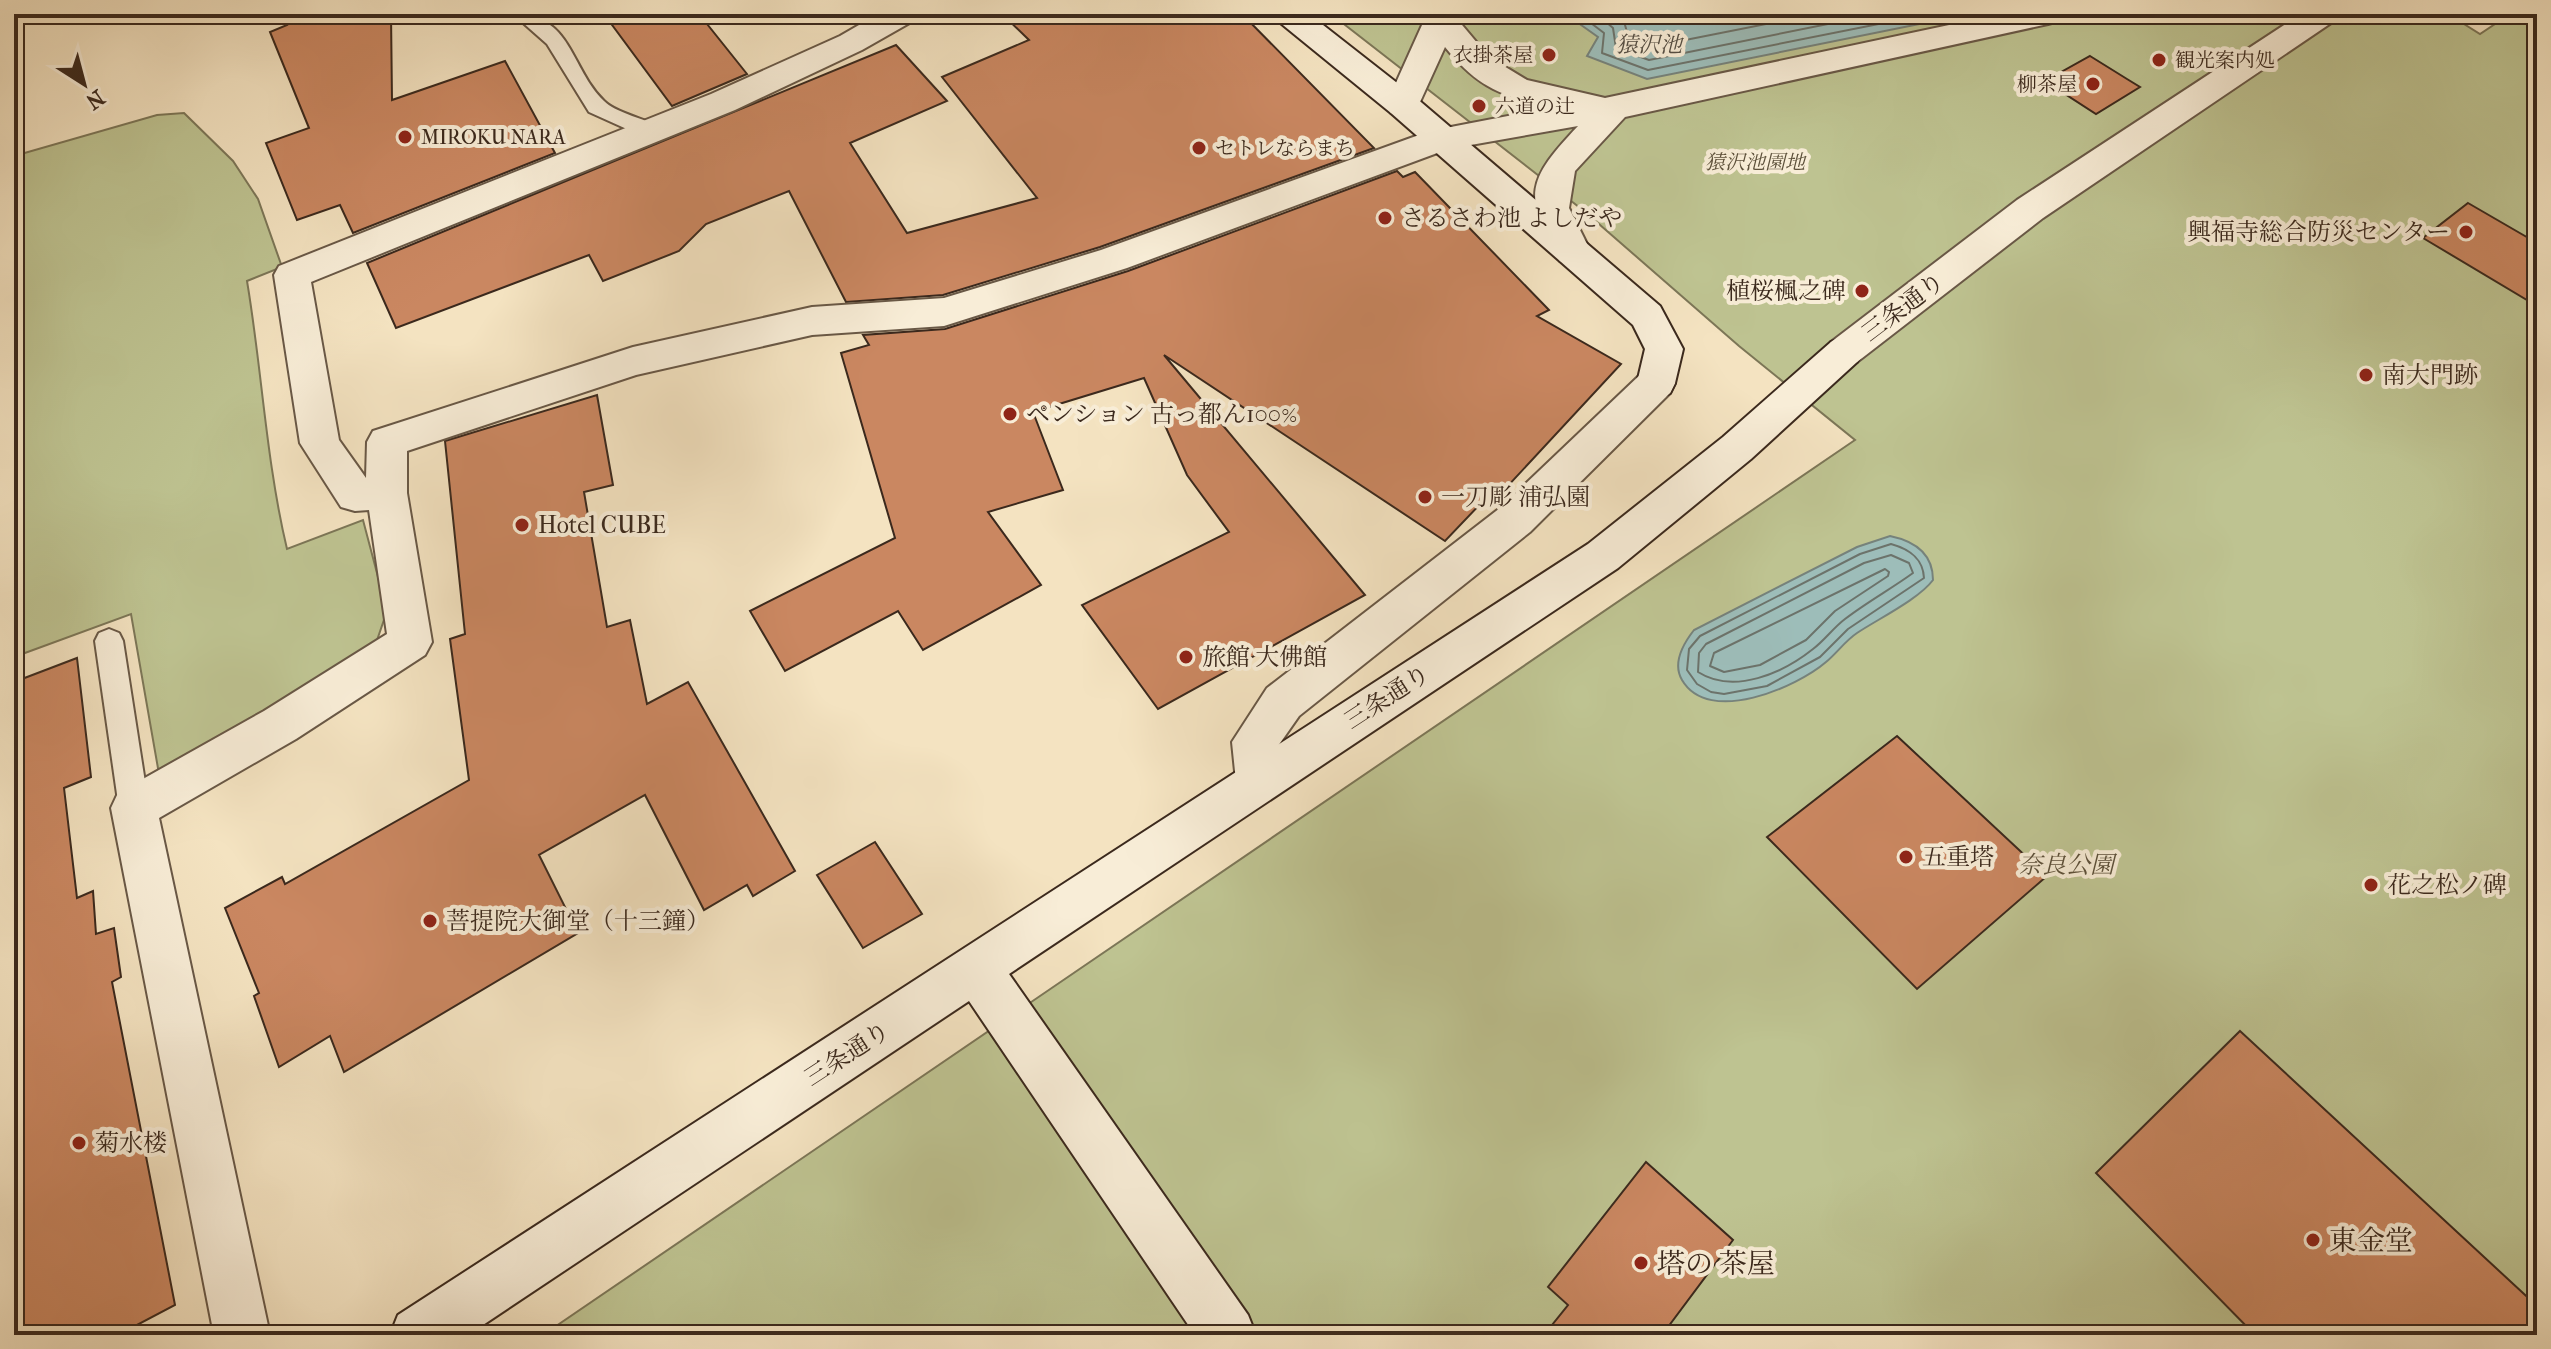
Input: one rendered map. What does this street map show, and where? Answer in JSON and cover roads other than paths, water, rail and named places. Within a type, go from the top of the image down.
[{"type":"street","points":[[387,493],[355,495],[320,443],[292,275],[723,102],[851,43],[902,14]]},
{"type":"street","points":[[1259,781],[1255,742],[1283,702],[1515,520],[1656,383],[1664,349],[1647,316],[1403,105],[1289,14]]},
{"type":"street","points":[[242,1335],[134,808],[280,725],[410,642],[387,493],[387,442],[633,361],[812,321],[944,312],[1114,259],[1442,139],[1614,108],[2048,14]]},
{"type":"street","name":"三条通り","points":[[418,1335],[1603,556],[1737,448],[1844,352],[2030,209],[2323,14]]},
{"type":"street","points":[[1403,105],[1442,17],[1477,64],[1517,89],[1614,108]]},
{"type":"street","points":[[1573,252],[1551,208],[1558,168],[1614,108]]},
{"type":"street","points":[[976,968],[1228,1335]]},
{"type":"lane","points":[[523,14],[554,40],[597,107],[648,130]]},
{"type":"lane","points":[[109,641],[134,808]]},
{"type":"water","name":"猿沢池","points":[[1969,14],[1647,79],[1587,56],[1598,37],[1567,15]]},
{"type":"water","points":[[1890,536],[1907,541],[1926,556],[1933,580],[1908,601],[1853,636],[1813,672],[1775,691],[1732,701],[1712,700],[1695,693],[1682,680],[1679,660],[1694,630],[1857,547]]},
{"type":"place","name":"衣掛茶屋","points":[[1549,55]]},
{"type":"place","name":"観光案内処","points":[[2159,60]]},
{"type":"place","name":"柳茶屋","points":[[2093,84]]},
{"type":"place","name":"六道の辻","points":[[1479,106]]},
{"type":"place","name":"MIROKU NARA","points":[[405,137]]},
{"type":"place","name":"セトレならまち","points":[[1199,148]]},
{"type":"place","name":"さるさわ池 よしだや","points":[[1385,218]]},
{"type":"place","name":"興福寺総合防災センター","points":[[2466,232]]},
{"type":"place","name":"植桜楓之碑","points":[[1862,291]]},
{"type":"place","name":"南大門跡","points":[[2366,375]]},
{"type":"place","name":"ペンション 古っ都ん100%","points":[[1010,414]]},
{"type":"place","name":"一刀彫 浦弘園","points":[[1425,497]]},
{"type":"place","name":"Hotel CUBE","points":[[522,525]]},
{"type":"place","name":"旅館 大佛館","points":[[1186,657]]},
{"type":"place","name":"五重塔","points":[[1906,857]]},
{"type":"place","name":"花之松ノ碑","points":[[2371,885]]},
{"type":"place","name":"菩提院大御堂（十三鐘）","points":[[430,921]]},
{"type":"place","name":"菊水楼","points":[[79,1143]]},
{"type":"place","name":"東金堂","points":[[2313,1240]]},
{"type":"place","name":"塔の 茶屋","points":[[1641,1263]]},
{"type":"park label","name":"猿沢池園地","points":[[1755,162]]},
{"type":"park label","name":"奈良公園","points":[[2066,865]]}]
